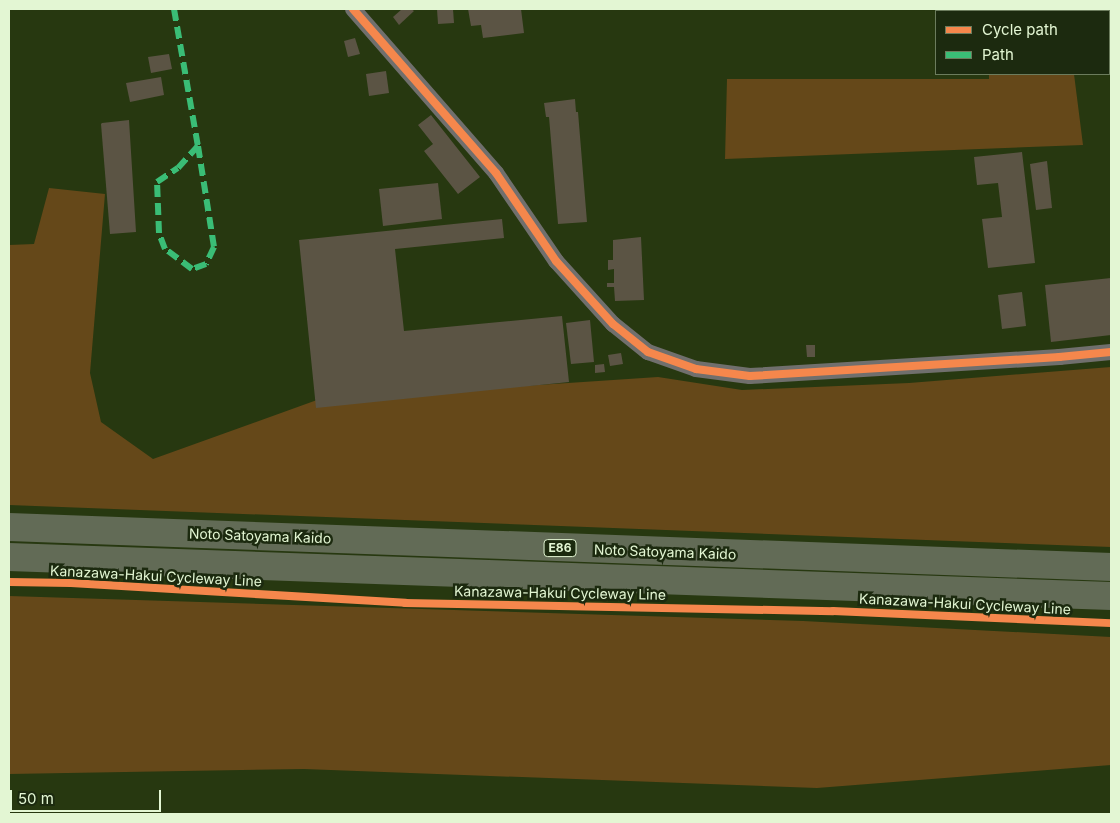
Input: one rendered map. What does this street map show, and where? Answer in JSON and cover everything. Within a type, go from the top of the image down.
[{"type":"highway","name":"Noto Satoyama Kaido","points":[[9,527],[1111,567]]},
{"type":"highway","name":"Noto Satoyama Kaido","points":[[9,557],[1111,596]]},
{"type":"street","points":[[353,9],[496,173],[556,261],[614,324],[648,352],[696,369],[750,376],[1059,357],[1111,352]]},
{"type":"shaded area","points":[[989,75],[1074,75],[1083,145],[725,159],[727,79],[989,79]]},
{"type":"shaded area","points":[[49,188],[105,194],[90,373],[101,422],[153,459],[317,400],[658,377],[742,390],[909,383],[1111,367],[1111,547],[9,505],[9,245],[34,244]]},
{"type":"shaded area","points":[[9,596],[803,621],[1111,637],[1111,765],[817,788],[304,769],[9,774]]},
{"type":"building","points":[[402,9],[414,11],[399,25],[393,17]]},
{"type":"building","points":[[437,9],[453,9],[454,23],[438,24]]},
{"type":"building","points":[[468,9],[521,9],[524,33],[483,38],[481,25],[471,26]]},
{"type":"building","points":[[953,9],[980,9],[980,10]]},
{"type":"building","points":[[355,38],[360,54],[348,57],[344,41]]},
{"type":"building","points":[[169,54],[172,69],[151,73],[148,57]]},
{"type":"building","points":[[386,71],[389,93],[369,96],[366,74]]},
{"type":"building","points":[[161,77],[164,95],[130,102],[126,83]]},
{"type":"building","points":[[575,99],[576,112],[578,112],[587,222],[558,224],[549,117],[546,117],[544,103]]},
{"type":"building","points":[[431,115],[480,177],[458,194],[424,151],[433,144],[418,125]]},
{"type":"building","points":[[129,120],[136,232],[110,234],[101,124]]},
{"type":"building","points":[[1022,152],[1035,263],[988,268],[982,219],[1002,217],[998,183],[977,185],[974,157]]},
{"type":"building","points":[[1047,161],[1052,208],[1036,210],[1030,164]]},
{"type":"building","points":[[438,183],[442,219],[383,226],[379,189]]},
{"type":"building","points":[[502,219],[504,238],[395,249],[404,331],[562,316],[569,382],[316,408],[299,240]]},
{"type":"building","points":[[641,237],[644,300],[615,301],[614,287],[607,287],[607,283],[614,283],[614,269],[608,270],[608,260],[613,260],[613,240]]},
{"type":"building","points":[[1111,278],[1111,335],[1051,342],[1045,285]]},
{"type":"building","points":[[1022,292],[1026,326],[1002,329],[998,295]]},
{"type":"building","points":[[590,320],[594,362],[571,364],[566,323]]},
{"type":"building","points":[[806,345],[815,345],[815,357],[807,357]]},
{"type":"building","points":[[621,353],[623,364],[610,366],[608,355]]},
{"type":"building","points":[[604,364],[605,372],[595,373],[595,365]]},
{"type":"marked path","points":[[174,9],[198,146],[214,247],[206,264],[192,269],[165,249],[159,233],[157,182],[178,168],[198,146]]},
{"type":"cycle path","points":[[353,9],[496,173],[556,261],[613,324],[648,352],[696,369],[750,376],[1059,357],[1111,352]]},
{"type":"cycle path","name":"Kanazawa-Hakui Cycleway Line","points":[[9,582],[71,583],[405,603],[833,611],[1111,623]]}]
